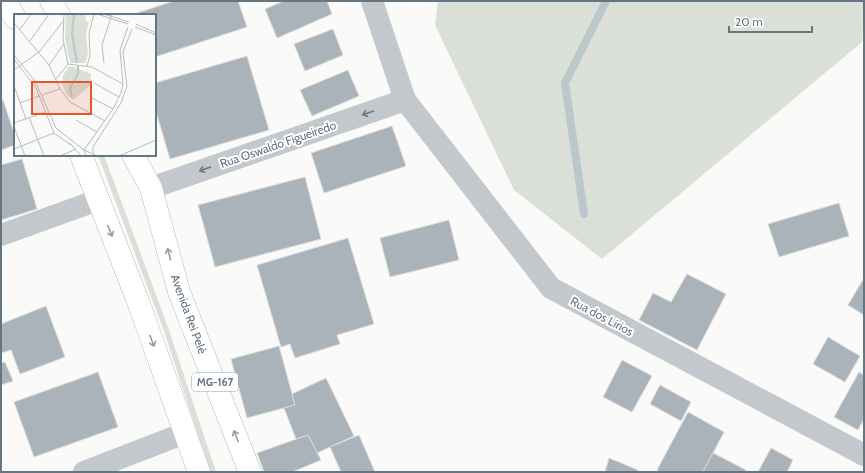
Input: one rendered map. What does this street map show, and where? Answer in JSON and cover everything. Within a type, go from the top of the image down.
[{"type":"main road","points":[[5,1],[14,16]]},
{"type":"main road","points":[[51,1],[58,14]]},
{"type":"main road","points":[[81,156],[139,304],[199,472]]},
{"type":"main road","name":"Avenida Rei Pelé","points":[[134,156],[151,188],[179,292],[250,472]]},
{"type":"street","name":"Rua dos Lirios","points":[[372,1],[405,100],[551,288],[864,455]]},
{"type":"street","name":"Rua Oswaldo Figueiredo","points":[[151,188],[405,100]]},
{"type":"street","points":[[1,235],[98,200]]},
{"type":"street","points":[[84,472],[185,432]]},
{"type":"shaded area","points":[[438,1],[864,1],[864,6],[862,42],[602,259],[514,190],[435,25]]},
{"type":"shaded area","points":[[98,156],[104,156],[169,330],[216,472],[210,472],[164,331]]},
{"type":"building","points":[[174,1],[238,1],[247,27],[156,57],[156,14],[134,14]]},
{"type":"building","points":[[284,1],[327,1],[332,14],[277,38],[265,9]]},
{"type":"building","points":[[333,29],[343,55],[305,71],[294,44]]},
{"type":"building","points":[[247,56],[269,130],[170,159],[156,111],[156,83]]},
{"type":"building","points":[[348,70],[359,96],[312,116],[300,90]]},
{"type":"building","points":[[3,100],[14,133],[14,145],[1,150],[1,101]]},
{"type":"building","points":[[392,126],[406,166],[324,193],[311,153]]},
{"type":"building","points":[[22,159],[37,209],[1,220],[1,165]]},
{"type":"building","points":[[305,177],[321,239],[215,267],[198,205]]},
{"type":"building","points":[[839,203],[849,236],[779,257],[768,224]]},
{"type":"building","points":[[449,220],[459,260],[390,277],[380,238]]},
{"type":"building","points":[[348,238],[374,324],[337,335],[340,344],[295,358],[290,344],[281,347],[257,265]]},
{"type":"building","points":[[687,274],[726,294],[697,350],[639,320],[653,293],[671,302]]},
{"type":"building","points":[[864,278],[864,315],[848,305]]},
{"type":"building","points":[[46,306],[65,357],[20,374],[11,350],[1,353],[1,324]]},
{"type":"building","points":[[828,337],[860,356],[845,382],[813,364]]},
{"type":"building","points":[[279,346],[295,405],[247,418],[231,359]]},
{"type":"building","points":[[622,360],[652,376],[632,412],[603,397]]},
{"type":"building","points":[[5,362],[13,381],[1,385],[1,363]]},
{"type":"building","points":[[98,372],[118,427],[34,457],[14,402]]},
{"type":"building","points":[[859,372],[864,375],[864,419],[858,430],[834,417]]},
{"type":"building","points":[[326,378],[354,436],[317,453],[308,435],[296,439],[284,408],[295,405],[292,394]]},
{"type":"building","points":[[660,385],[691,402],[681,421],[650,404]]},
{"type":"building","points":[[688,412],[724,432],[703,472],[660,472],[657,470]]},
{"type":"building","points":[[308,435],[321,460],[292,472],[264,472],[257,453]]},
{"type":"building","points":[[359,435],[375,472],[341,472],[330,447]]},
{"type":"building","points":[[771,448],[793,460],[787,472],[758,472]]},
{"type":"building","points":[[713,453],[746,470],[745,472],[703,472]]},
{"type":"building","points":[[609,458],[638,470],[637,472],[605,472]]},
{"type":"waterway","points":[[584,214],[565,83],[606,1]]}]
